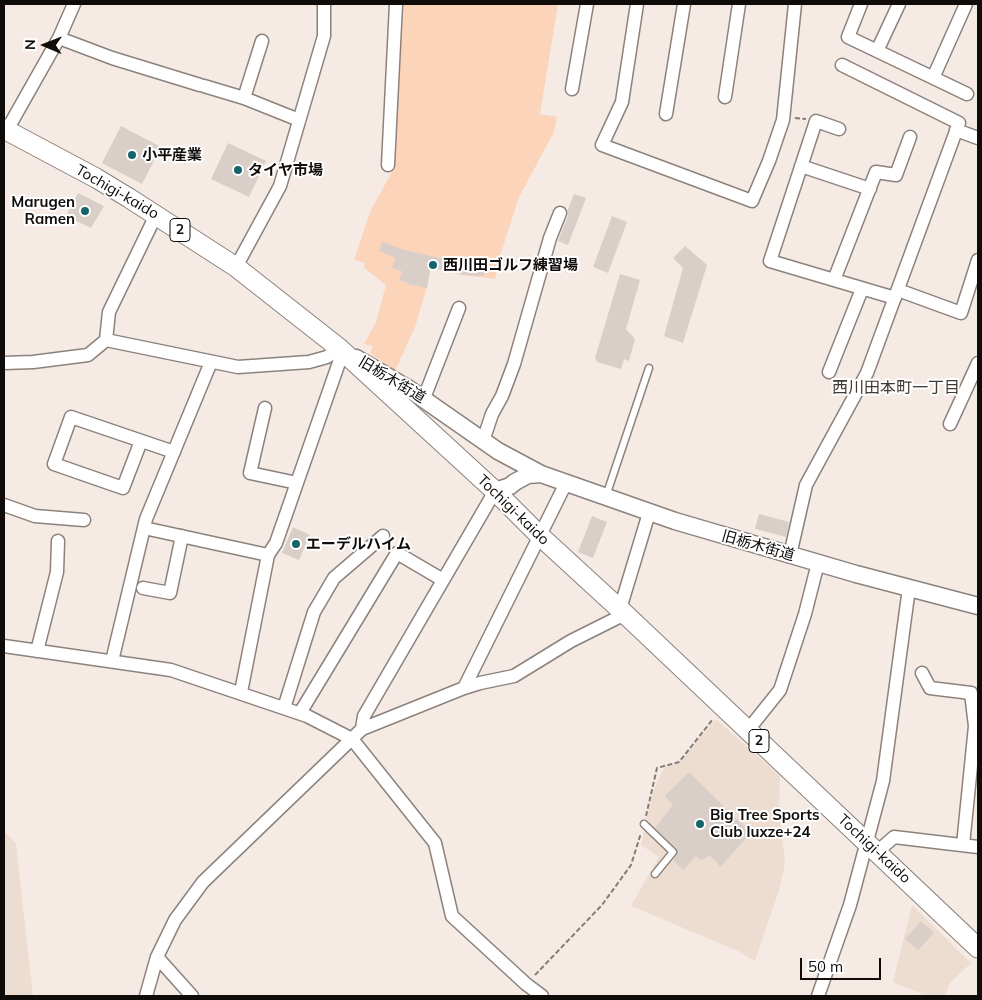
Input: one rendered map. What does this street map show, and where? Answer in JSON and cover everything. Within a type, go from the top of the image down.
[{"type":"main road","name":"Tochigi-kaido","points":[[5,130],[96,178],[236,267],[341,349],[495,491],[978,948]]},
{"type":"main road","name":"旧栃木街道","points":[[341,349],[424,398],[482,441],[535,474],[701,529],[978,606]]},
{"type":"main road","points":[[424,398],[426,406],[494,455],[535,474]]},
{"type":"main road","points":[[495,491],[535,474]]},
{"type":"main road","points":[[516,511],[514,496],[521,482],[535,474]]},
{"type":"street","points":[[5,130],[59,38],[74,4]]},
{"type":"street","points":[[236,267],[280,186],[324,36],[324,4]]},
{"type":"street","points":[[388,165],[396,4]]},
{"type":"street","points":[[572,89],[588,4]]},
{"type":"street","points":[[638,4],[622,102],[602,145],[752,201],[769,161],[783,120],[795,4]]},
{"type":"street","points":[[666,114],[684,4]]},
{"type":"street","points":[[725,97],[739,4]]},
{"type":"street","points":[[861,4],[848,36],[967,94]]},
{"type":"street","points":[[878,51],[900,4]]},
{"type":"street","points":[[933,78],[966,4]]},
{"type":"street","points":[[59,38],[112,58],[244,98],[299,120]]},
{"type":"street","points":[[244,98],[262,41]]},
{"type":"street","points":[[790,555],[806,485],[867,373],[959,123],[842,66]]},
{"type":"street","points":[[839,130],[816,121],[770,261],[862,289],[896,294],[961,313],[975,278],[978,260]]},
{"type":"street","points":[[956,130],[978,138]]},
{"type":"street","points":[[834,280],[876,172],[896,175],[910,137]]},
{"type":"street","points":[[801,166],[870,189]]},
{"type":"street","points":[[482,441],[514,364],[550,238],[560,213]]},
{"type":"street","points":[[4,363],[33,362],[88,355],[106,340],[109,312],[156,215]]},
{"type":"street","points":[[829,372],[862,289]]},
{"type":"street","points":[[424,398],[459,308]]},
{"type":"street","points":[[106,340],[238,367],[310,362],[327,357],[341,349]]},
{"type":"street","points":[[241,692],[268,555],[276,543],[341,349]]},
{"type":"street","points":[[112,661],[146,519],[211,362]]},
{"type":"street","points":[[950,424],[978,363]]},
{"type":"street","points":[[265,408],[250,473],[297,483]]},
{"type":"street","points":[[141,440],[123,488],[54,464],[71,417],[141,440],[174,452]]},
{"type":"street","points":[[464,688],[566,483]]},
{"type":"street","points":[[362,730],[364,716],[495,491]]},
{"type":"street","points":[[4,505],[35,516],[84,520]]},
{"type":"street","points":[[146,996],[157,957],[175,920],[203,882],[362,730],[464,688],[514,676],[622,612],[649,513]]},
{"type":"street","points":[[144,528],[268,555]]},
{"type":"street","points":[[143,588],[170,593],[182,536]]},
{"type":"street","points":[[284,708],[314,612],[334,578],[383,536]]},
{"type":"street","points":[[37,651],[57,572],[58,541]]},
{"type":"street","points":[[300,713],[397,553],[443,580]]},
{"type":"street","points":[[748,730],[780,690],[805,614],[818,563]]},
{"type":"street","points":[[818,996],[871,847],[883,781],[909,588]]},
{"type":"street","points":[[4,646],[171,670],[300,713],[352,739],[435,843],[452,916],[526,984],[542,996]]},
{"type":"street","points":[[922,673],[930,688],[971,692],[975,726],[963,846]]},
{"type":"street","points":[[871,847],[894,837],[978,847]]},
{"type":"street","points":[[157,957],[192,996]]},
{"type":"lane","points":[[606,497],[649,368]]},
{"type":"lane","points":[[644,824],[673,852],[655,874]]},
{"type":"path","points":[[783,115],[816,121]]},
{"type":"path","points":[[526,984],[602,905],[631,865],[644,824],[657,768],[679,762],[722,706]]},
{"type":"shaded area","points":[[400,4],[558,4],[540,114],[557,117],[554,132],[519,197],[499,259],[495,279],[463,275],[429,267],[427,287],[415,327],[395,371],[370,353],[373,346],[364,344],[376,322],[386,285],[364,268],[365,263],[354,260],[370,212],[392,172],[402,23]]},
{"type":"shaded area","points":[[716,719],[780,776],[779,802],[785,863],[780,887],[755,961],[738,951],[631,906],[659,857],[641,845],[653,791],[665,766],[679,762]]},
{"type":"shaded area","points":[[4,831],[16,844],[33,996],[4,996]]},
{"type":"shaded area","points":[[912,905],[971,963],[950,983],[945,996],[921,996],[922,994],[893,982]]},
{"type":"building","name":"小平産業","points":[[121,126],[161,147],[142,184],[102,163]]},
{"type":"building","name":"タイヤ市場","points":[[228,143],[266,161],[249,197],[211,179]]},
{"type":"building","name":"Marugen Ramen","points":[[78,193],[104,206],[91,228],[66,216]]},
{"type":"building","points":[[574,194],[586,198],[568,245],[558,241]]},
{"type":"building","points":[[612,216],[627,222],[608,273],[593,267]]},
{"type":"building","name":"西川田ゴルフ練習場","points":[[382,241],[401,249],[464,264],[484,266],[484,276],[463,275],[431,267],[427,288],[407,284],[407,282],[399,281],[402,271],[392,268],[395,258],[379,251]]},
{"type":"building","points":[[685,246],[707,265],[683,343],[664,336],[683,268],[673,258]]},
{"type":"building","points":[[620,274],[640,280],[626,329],[635,339],[629,361],[624,359],[621,369],[597,362],[595,358]]},
{"type":"building","points":[[759,514],[789,522],[786,537],[755,529]]},
{"type":"building","points":[[592,516],[607,522],[593,558],[578,552]]},
{"type":"building","name":"エーデルハイム","points":[[293,527],[310,535],[299,560],[282,553]]},
{"type":"building","name":"Big Tree Sports Club luxze+24","points":[[689,772],[751,833],[720,867],[710,856],[701,860],[696,856],[683,870],[673,860],[678,853],[677,849],[655,828],[673,805],[665,796]]},
{"type":"building","points":[[921,921],[934,933],[918,950],[905,939]]},
{"type":"place","name":"小平産業","points":[[132,155]]},
{"type":"place","name":"タイヤ市場","points":[[238,170]]},
{"type":"place","name":"Marugen Ramen","points":[[85,211]]},
{"type":"place","name":"西川田ゴルフ練習場","points":[[433,265]]},
{"type":"place","name":"エーデルハイム","points":[[296,544]]},
{"type":"place","name":"Big Tree Sports Club luxze+24","points":[[700,824]]},
{"type":"district","name":"西川田本町一丁目","points":[[896,388]]}]
